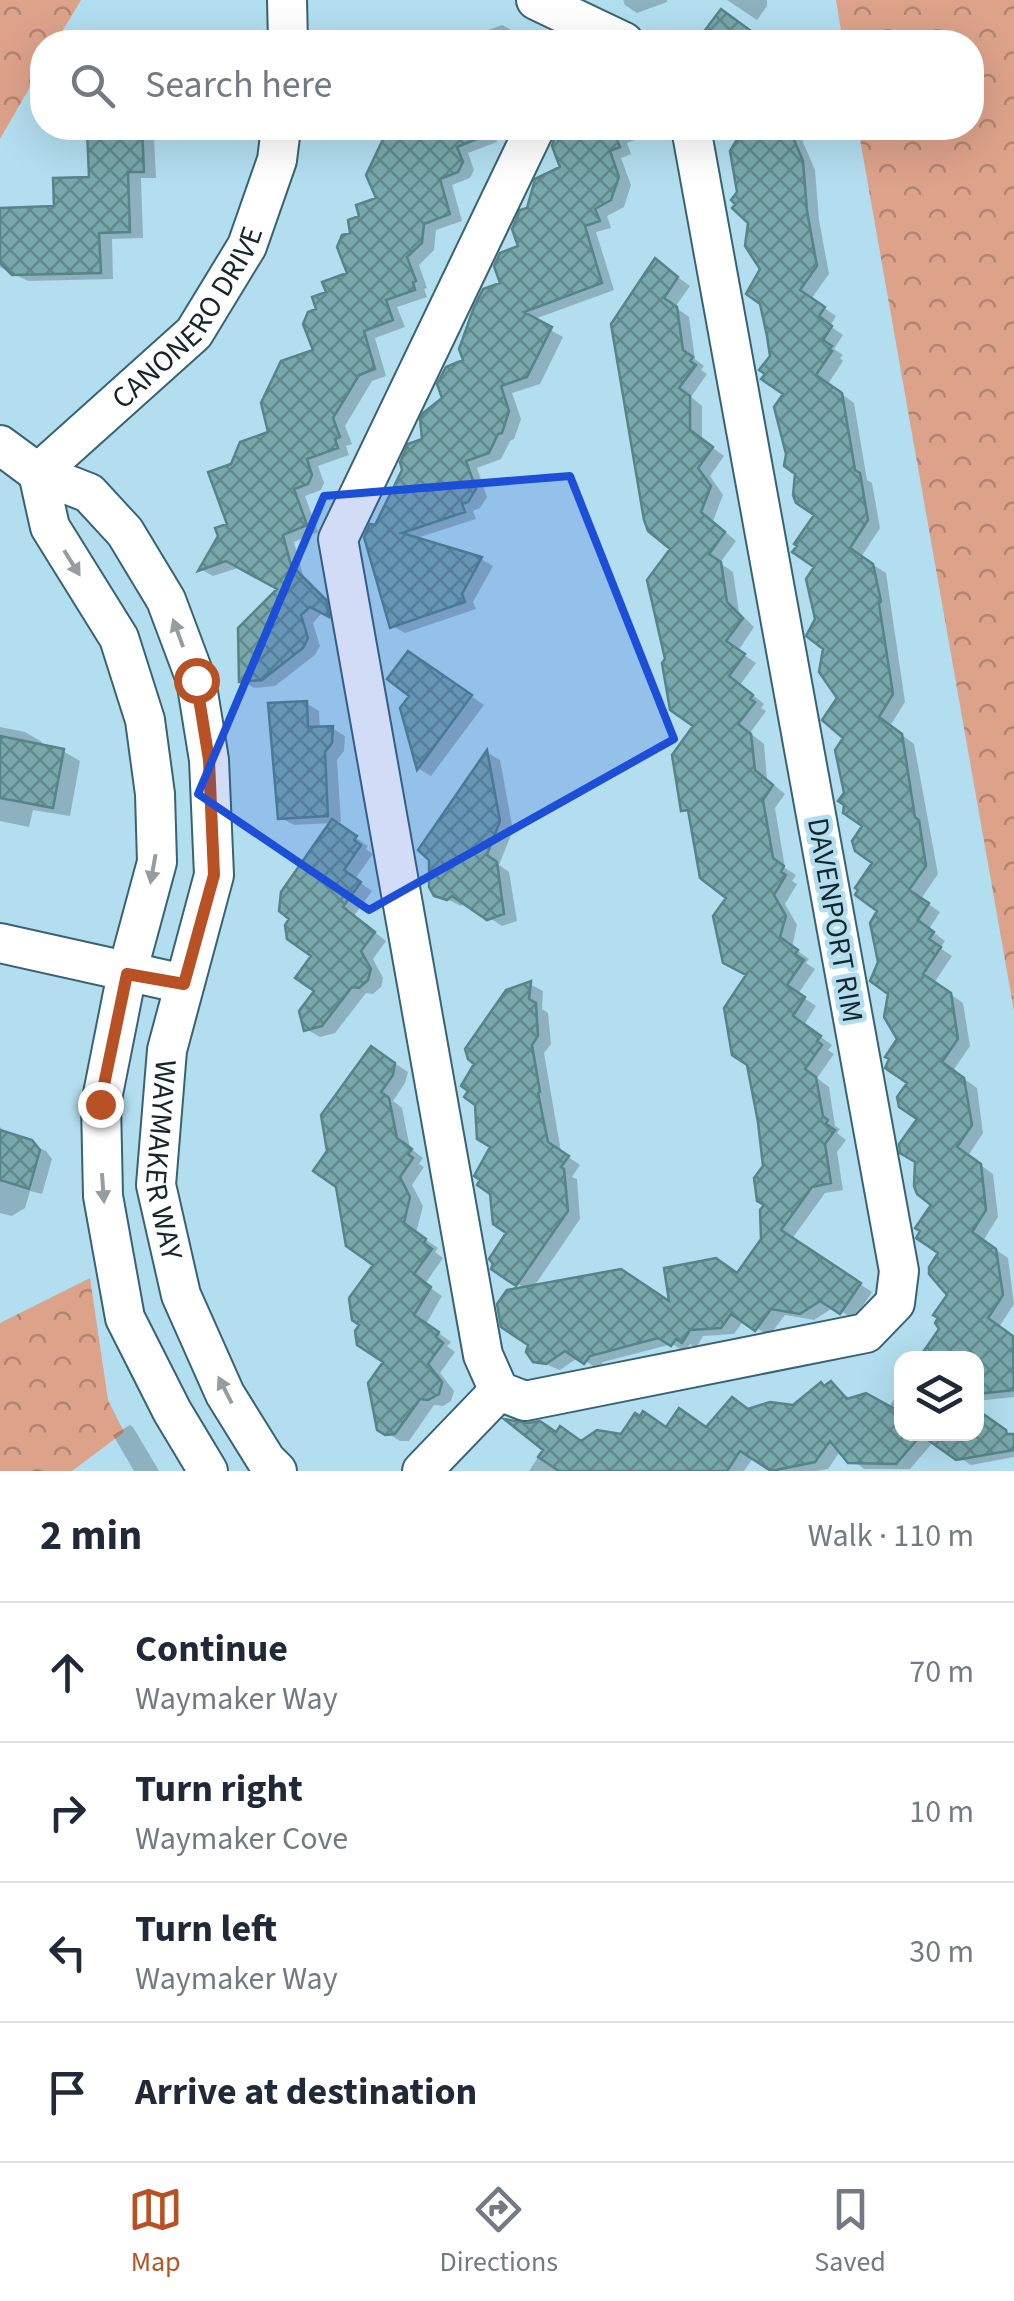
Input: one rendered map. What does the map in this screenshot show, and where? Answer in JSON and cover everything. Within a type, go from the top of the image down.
[{"type":"street","points":[[287,0],[288,30]]},
{"type":"street","points":[[536,0],[575,30]]},
{"type":"street","name":"CANONERO DRIVE","points":[[38,473],[194,332],[247,246],[277,160],[280,140]]},
{"type":"street","points":[[422,1471],[499,1391],[483,1356],[338,539],[529,140]]},
{"type":"street","name":"DAVENPORT RIM","points":[[499,1391],[526,1401],[866,1332],[895,1303],[898,1272],[693,140]]},
{"type":"street","name":"WAYMAKER WAY","points":[[0,445],[38,473],[89,493],[125,532],[166,600],[196,680],[209,760],[214,875],[167,1050],[156,1185],[181,1295],[226,1394],[266,1460],[278,1471]]},
{"type":"street","name":"WAYMAKER WAY","points":[[38,473],[50,527],[119,638],[145,720],[155,794],[157,862],[127,974],[100,1104],[102,1196],[125,1318],[172,1411],[208,1471]]},
{"type":"street","points":[[0,944],[184,984]]},
{"type":"highlighted area","points":[[570,476],[674,739],[369,910],[198,794],[324,496]]},
{"type":"green space","points":[[0,0],[81,0],[63,30],[30,30],[30,87],[0,139]]},
{"type":"green space","points":[[836,0],[1014,0],[1014,1011],[860,140],[984,140],[984,30],[841,30]]},
{"type":"green space","points":[[90,1278],[108,1400],[124,1432],[72,1471],[0,1471],[0,1323]]},
{"type":"building","points":[[721,9],[750,30],[705,30]]},
{"type":"building","points":[[87,140],[143,140],[144,172],[128,172],[130,232],[99,233],[101,273],[12,275],[0,263],[0,208],[54,206],[53,178],[89,177]]},
{"type":"building","points":[[383,140],[474,140],[457,147],[463,162],[458,172],[440,179],[450,214],[424,224],[422,243],[407,257],[416,281],[415,290],[386,300],[393,320],[364,331],[375,369],[359,375],[333,418],[340,437],[335,439],[338,448],[307,459],[312,475],[308,484],[294,489],[307,525],[283,535],[291,565],[326,600],[329,617],[310,607],[301,615],[308,638],[303,648],[262,680],[239,682],[238,628],[277,589],[226,561],[198,571],[218,536],[215,528],[227,524],[208,472],[231,464],[240,442],[268,432],[261,403],[281,361],[313,350],[303,324],[308,312],[316,309],[312,297],[326,292],[322,282],[347,273],[337,247],[342,235],[350,233],[348,220],[359,216],[356,205],[376,198],[366,175]]},
{"type":"building","points":[[554,140],[617,140],[620,147],[610,151],[619,177],[611,200],[595,209],[600,221],[585,226],[602,283],[524,312],[552,327],[527,377],[501,386],[509,411],[502,433],[489,453],[466,461],[476,489],[468,502],[462,504],[465,512],[402,533],[482,557],[462,594],[465,602],[390,628],[364,537],[370,524],[375,525],[402,470],[400,462],[408,444],[422,439],[423,413],[442,398],[437,384],[446,367],[463,360],[459,349],[483,289],[500,283],[494,266],[500,253],[518,246],[512,229],[520,210],[527,208],[535,179],[560,167]]},
{"type":"building","points":[[737,140],[794,140],[803,161],[817,266],[800,290],[825,307],[819,316],[832,326],[823,340],[832,346],[832,351],[816,375],[842,393],[855,470],[860,473],[868,520],[850,548],[873,564],[881,601],[893,694],[879,717],[902,734],[926,866],[909,890],[929,903],[918,920],[934,932],[929,939],[941,947],[923,974],[951,993],[958,1039],[942,1062],[964,1078],[972,1125],[957,1147],[981,1164],[986,1210],[972,1232],[996,1249],[1003,1295],[988,1318],[1013,1336],[1014,1390],[984,1393],[984,1351],[924,1351],[939,1329],[935,1323],[938,1318],[933,1315],[947,1295],[929,1274],[938,1253],[916,1238],[920,1231],[915,1228],[931,1205],[917,1194],[915,1162],[900,1153],[899,1144],[917,1119],[899,1107],[897,1097],[907,1083],[885,1068],[889,1059],[885,1057],[897,1039],[884,1017],[888,994],[870,981],[878,962],[870,923],[877,911],[855,895],[855,888],[872,863],[855,851],[852,841],[862,826],[843,813],[844,805],[838,801],[844,793],[835,750],[843,738],[822,720],[837,698],[819,672],[823,649],[806,636],[815,619],[806,579],[814,567],[792,552],[814,515],[796,503],[795,474],[784,466],[786,454],[774,407],[783,394],[761,379],[765,374],[759,370],[770,356],[767,336],[760,304],[746,294],[760,269],[745,246],[748,223],[732,208],[735,204],[731,200],[737,192],[730,151]]},
{"type":"building","points":[[655,258],[678,277],[664,298],[677,307],[683,350],[696,365],[679,388],[690,396],[690,430],[713,447],[698,468],[711,486],[701,512],[725,532],[709,554],[721,562],[727,602],[743,618],[726,641],[745,654],[729,676],[753,695],[750,699],[755,702],[738,724],[751,734],[755,770],[773,785],[763,800],[773,858],[784,866],[781,872],[786,875],[774,895],[786,916],[780,937],[798,950],[795,954],[804,960],[787,985],[805,997],[793,1016],[821,1036],[817,1041],[822,1045],[805,1069],[816,1077],[823,1116],[835,1130],[825,1144],[831,1183],[812,1187],[781,1230],[861,1283],[840,1314],[820,1301],[800,1314],[771,1309],[755,1331],[731,1314],[721,1328],[690,1330],[682,1343],[676,1339],[671,1346],[658,1338],[590,1356],[584,1364],[565,1351],[546,1364],[533,1362],[526,1352],[528,1345],[501,1327],[497,1304],[507,1290],[621,1269],[669,1301],[664,1268],[716,1258],[737,1273],[761,1239],[760,1210],[764,1205],[757,1201],[754,1178],[763,1166],[758,1122],[747,1065],[732,1055],[724,1008],[746,975],[723,963],[713,916],[726,898],[700,878],[688,810],[681,811],[672,755],[693,726],[670,710],[662,663],[665,659],[647,580],[670,549],[648,531],[644,520],[611,324]]},
{"type":"building","points":[[408,651],[472,695],[417,770],[400,708],[409,696],[387,679]]},
{"type":"building","points":[[307,701],[308,727],[333,726],[332,743],[325,752],[328,816],[278,819],[268,703]]},
{"type":"building","points":[[0,736],[64,749],[53,808],[0,798]]},
{"type":"building","points":[[487,750],[500,821],[487,855],[497,862],[504,914],[487,920],[452,896],[447,900],[434,896],[429,887],[429,860],[418,850]]},
{"type":"building","points":[[332,819],[357,836],[354,840],[361,845],[344,870],[361,882],[343,907],[375,932],[361,951],[371,969],[368,980],[359,988],[352,987],[322,1026],[304,1031],[299,1011],[314,991],[295,978],[311,956],[287,939],[285,925],[289,919],[279,911],[281,892]]},
{"type":"building","points":[[531,981],[529,999],[536,1003],[538,1036],[532,1045],[538,1093],[548,1142],[569,1156],[561,1167],[568,1211],[516,1286],[491,1269],[489,1259],[506,1233],[493,1224],[490,1194],[477,1185],[480,1180],[474,1176],[490,1147],[477,1139],[475,1105],[464,1097],[468,1091],[461,1086],[474,1064],[465,1049],[506,990]]},
{"type":"building","points":[[371,1046],[395,1063],[393,1075],[381,1092],[389,1098],[397,1138],[412,1149],[408,1154],[413,1158],[400,1177],[410,1197],[404,1223],[426,1239],[424,1243],[432,1249],[414,1274],[431,1287],[414,1315],[439,1332],[436,1337],[443,1343],[428,1364],[442,1382],[439,1394],[428,1400],[420,1399],[395,1434],[385,1435],[377,1430],[368,1383],[383,1362],[357,1345],[355,1331],[359,1325],[352,1320],[349,1298],[373,1265],[346,1246],[336,1187],[313,1171],[327,1151],[321,1115]]},
{"type":"building","points":[[0,1130],[32,1140],[40,1150],[29,1189],[0,1180]]},
{"type":"building","points":[[831,1381],[847,1399],[866,1393],[894,1409],[894,1441],[916,1441],[896,1464],[848,1463],[830,1441],[815,1462],[771,1471],[740,1451],[727,1471],[559,1471],[538,1457],[543,1450],[504,1419],[540,1421],[556,1432],[560,1426],[581,1441],[597,1430],[621,1434],[635,1413],[640,1416],[643,1411],[666,1427],[679,1408],[706,1427],[732,1397],[748,1409],[770,1402],[793,1405],[821,1382],[824,1386]]},
{"type":"building","points":[[984,1415],[1007,1434],[1014,1434],[1014,1450],[956,1460],[929,1441],[984,1441]]},
{"type":"route","points":[[100,1104],[127,974],[184,984],[214,875],[209,760],[196,680]]}]
